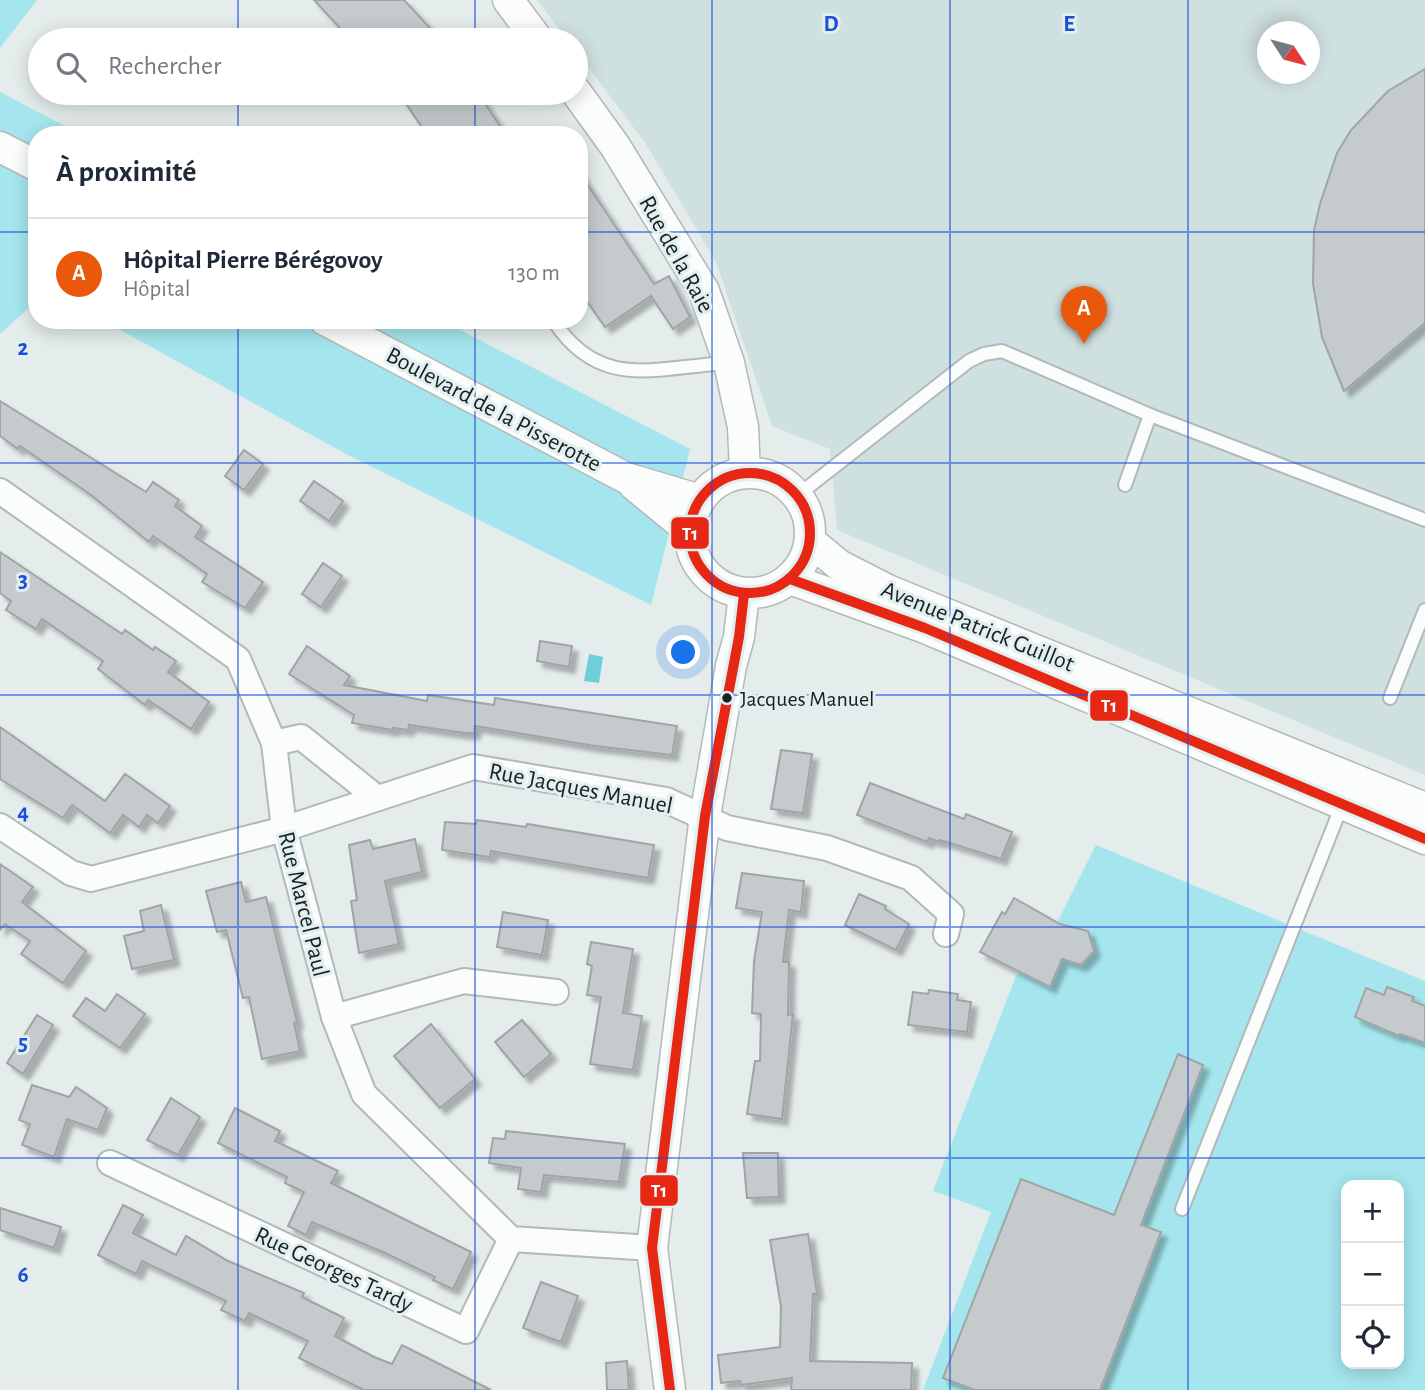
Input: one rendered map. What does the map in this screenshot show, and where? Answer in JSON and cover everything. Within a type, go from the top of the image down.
[{"type":"street","points":[[508,0],[529,28]]},
{"type":"street","name":"Rue de la Raie","points":[[585,105],[615,146],[704,291],[729,363],[743,427],[745,473]]},
{"type":"street","points":[[0,147],[28,161]]},
{"type":"street","name":"Boulevard de la Pisserotte","points":[[342,329],[626,478],[700,500]]},
{"type":"street","points":[[745,473],[774,477],[797,495],[808,517],[810,541],[804,562],[790,579],[769,591],[744,594],[722,587],[704,573],[693,553],[690,531],[700,500],[719,482],[745,473]]},
{"type":"street","name":"Boulevard de la Pisserotte","points":[[626,478],[690,531]]},
{"type":"street","name":"Rue Marcel Paul","points":[[0,491],[238,659],[274,743],[284,829],[334,1017],[364,1094],[511,1239]]},
{"type":"street","name":"Avenue Patrick Guillot","points":[[810,541],[839,565],[890,591],[1425,808]]},
{"type":"street","name":"Avenue Patrick Guillot","points":[[790,579],[925,628],[1425,839]]},
{"type":"street","points":[[670,1390],[652,1248],[705,816],[731,666],[739,637],[744,594]]},
{"type":"street","points":[[274,743],[301,737],[377,798]]},
{"type":"street","name":"Rue Jacques Manuel","points":[[0,826],[71,873],[92,879],[284,829],[473,767],[666,800],[727,828],[827,848],[911,878],[951,914],[946,934]]},
{"type":"street","points":[[334,1017],[464,981],[556,992]]},
{"type":"street","name":"Rue Georges Tardy","points":[[110,1163],[466,1331],[511,1239]]},
{"type":"street","points":[[511,1239],[652,1248]]},
{"type":"lane","points":[[559,329],[582,354],[611,370],[638,371],[729,363]]},
{"type":"lane","points":[[797,495],[968,361],[984,354],[1002,351],[1150,415],[1425,520]]},
{"type":"lane","points":[[1125,485],[1150,415]]},
{"type":"lane","points":[[1390,698],[1425,610]]},
{"type":"lane","points":[[1182,1209],[1342,806]]},
{"type":"shaded area","points":[[0,0],[37,0],[0,48]]},
{"type":"shaded area","points":[[537,0],[1425,0],[1425,775],[837,530],[830,449],[772,426],[716,262],[646,144],[588,67],[588,28],[559,28]]},
{"type":"shaded area","points":[[0,92],[65,126],[28,126],[28,308],[0,334]]},
{"type":"shaded area","points":[[118,329],[458,329],[690,449],[651,605],[348,455]]},
{"type":"shaded area","points":[[589,654],[603,657],[599,683],[584,681]]},
{"type":"shaded area","points":[[1096,845],[1425,981],[1425,1390],[923,1390],[991,1212],[933,1191],[1016,976],[1047,943]]},
{"type":"building","points":[[314,0],[404,0],[430,28],[340,28]]},
{"type":"building","points":[[1425,69],[1425,323],[1344,391],[1322,337],[1313,284],[1314,230],[1320,204],[1337,153],[1351,130],[1388,91]]},
{"type":"building","points":[[407,105],[486,105],[500,126],[421,126]]},
{"type":"building","points":[[588,185],[654,284],[669,276],[690,317],[673,329],[651,296],[605,327],[588,303]]},
{"type":"building","points":[[0,401],[146,492],[153,482],[179,500],[175,506],[202,526],[195,537],[263,582],[245,608],[202,582],[207,574],[153,536],[149,542],[91,495],[20,446],[18,449],[0,436]]},
{"type":"building","points":[[244,450],[263,464],[244,490],[225,476]]},
{"type":"building","points":[[314,481],[343,501],[329,521],[300,501]]},
{"type":"building","points":[[0,552],[122,634],[125,630],[153,650],[155,647],[176,661],[168,672],[209,702],[191,729],[148,700],[145,705],[98,669],[103,661],[42,619],[36,629],[6,610],[11,601],[0,593]]},
{"type":"building","points":[[323,563],[342,576],[321,607],[302,594]]},
{"type":"building","points":[[540,641],[572,646],[569,667],[537,661]]},
{"type":"building","points":[[307,646],[350,676],[344,685],[427,701],[428,695],[494,705],[495,698],[677,726],[672,755],[595,746],[475,726],[474,733],[464,733],[409,725],[408,730],[393,730],[352,723],[354,715],[289,674]]},
{"type":"building","points":[[0,727],[105,801],[125,774],[170,806],[158,823],[147,815],[139,827],[123,815],[110,833],[72,805],[63,818],[0,779]]},
{"type":"building","points":[[781,750],[812,754],[803,813],[771,809]]},
{"type":"building","points":[[870,783],[964,819],[966,814],[1012,832],[1001,859],[940,840],[939,842],[929,838],[927,842],[857,815]]},
{"type":"building","points":[[477,820],[526,827],[527,824],[654,845],[648,878],[491,851],[490,857],[442,850],[445,822],[476,824]]},
{"type":"building","points":[[415,839],[422,872],[385,881],[399,944],[359,953],[351,901],[357,900],[349,845],[370,840],[373,849]]},
{"type":"building","points":[[0,864],[33,887],[22,902],[86,951],[63,983],[21,954],[30,941],[5,924],[0,930]]},
{"type":"building","points":[[742,873],[804,881],[801,912],[789,910],[783,962],[789,962],[788,1015],[793,1014],[782,1119],[747,1114],[755,1061],[760,1061],[761,1014],[752,1013],[754,961],[762,912],[736,908]]},
{"type":"building","points":[[241,882],[246,902],[266,897],[297,1022],[294,1023],[300,1051],[262,1059],[249,997],[243,998],[226,930],[217,932],[206,891]]},
{"type":"building","points":[[859,894],[886,906],[885,909],[909,924],[896,950],[845,925]]},
{"type":"building","points":[[1014,898],[1060,924],[1088,931],[1094,951],[1081,965],[1062,959],[1050,987],[980,952],[1002,912],[1005,914]]},
{"type":"building","points":[[161,905],[174,960],[132,969],[124,936],[144,931],[140,911]]},
{"type":"building","points":[[503,912],[548,920],[542,955],[497,947]]},
{"type":"building","points":[[591,942],[633,949],[623,1013],[642,1016],[633,1070],[590,1064],[601,997],[587,995],[592,966],[587,964]]},
{"type":"building","points":[[1387,987],[1414,997],[1412,1001],[1425,1006],[1425,1043],[1400,1034],[1399,1036],[1355,1017],[1366,988],[1384,995]]},
{"type":"building","points":[[929,990],[958,994],[957,1000],[971,1002],[967,1032],[908,1025],[913,992],[928,994]]},
{"type":"building","points":[[117,994],[145,1014],[120,1048],[73,1016],[86,998],[105,1011]]},
{"type":"building","points":[[37,1015],[53,1025],[23,1074],[7,1063]]},
{"type":"building","points":[[522,1020],[551,1054],[524,1077],[495,1042]]},
{"type":"building","points":[[431,1024],[475,1079],[440,1108],[394,1056]]},
{"type":"building","points":[[1178,1054],[1203,1065],[1141,1225],[1161,1232],[1100,1390],[975,1390],[943,1378],[1021,1179],[1114,1215]]},
{"type":"building","points":[[32,1085],[69,1097],[76,1087],[107,1108],[98,1130],[67,1119],[54,1157],[22,1145],[30,1124],[19,1120]]},
{"type":"building","points":[[171,1098],[200,1117],[178,1155],[147,1140]]},
{"type":"building","points":[[235,1108],[280,1131],[275,1141],[338,1171],[331,1183],[471,1252],[453,1289],[433,1280],[435,1277],[383,1252],[312,1222],[306,1235],[288,1226],[304,1192],[285,1183],[287,1177],[218,1143]]},
{"type":"building","points":[[506,1131],[625,1144],[619,1182],[544,1175],[541,1192],[518,1189],[521,1168],[489,1163],[493,1138],[505,1139]]},
{"type":"building","points":[[743,1153],[778,1153],[779,1197],[747,1198]]},
{"type":"building","points":[[123,1205],[143,1215],[133,1233],[176,1255],[186,1236],[228,1261],[304,1293],[302,1297],[344,1318],[335,1336],[374,1357],[392,1364],[402,1345],[491,1390],[364,1390],[299,1358],[308,1341],[249,1313],[245,1321],[221,1310],[226,1301],[142,1261],[136,1274],[98,1255]]},
{"type":"building","points":[[0,1208],[61,1227],[54,1248],[0,1230]]},
{"type":"building","points":[[808,1234],[817,1294],[813,1294],[810,1361],[912,1363],[911,1390],[791,1390],[792,1378],[741,1385],[740,1381],[721,1383],[718,1355],[780,1347],[781,1307],[770,1240]]},
{"type":"building","points":[[541,1282],[578,1296],[561,1342],[523,1328]]},
{"type":"building","points":[[627,1361],[629,1390],[607,1390],[606,1363]]},
{"type":"transit line","name":"T1","points":[[750,473],[773,478],[792,491],[805,510],[810,533],[805,556],[792,575],[773,588],[750,593],[727,588],[708,575],[695,556],[690,533],[695,510],[708,491],[727,478],[750,473]]},
{"type":"transit line","name":"T1","points":[[790,579],[925,628],[1425,839]]},
{"type":"transit line","name":"T1","points":[[670,1390],[652,1248],[705,816],[739,637],[744,594]]},
{"type":"place","name":"Hôpital Pierre Bérégovoy","points":[[1084,344]]},
{"type":"place","name":"Jacques Manuel","points":[[727,698]]}]
